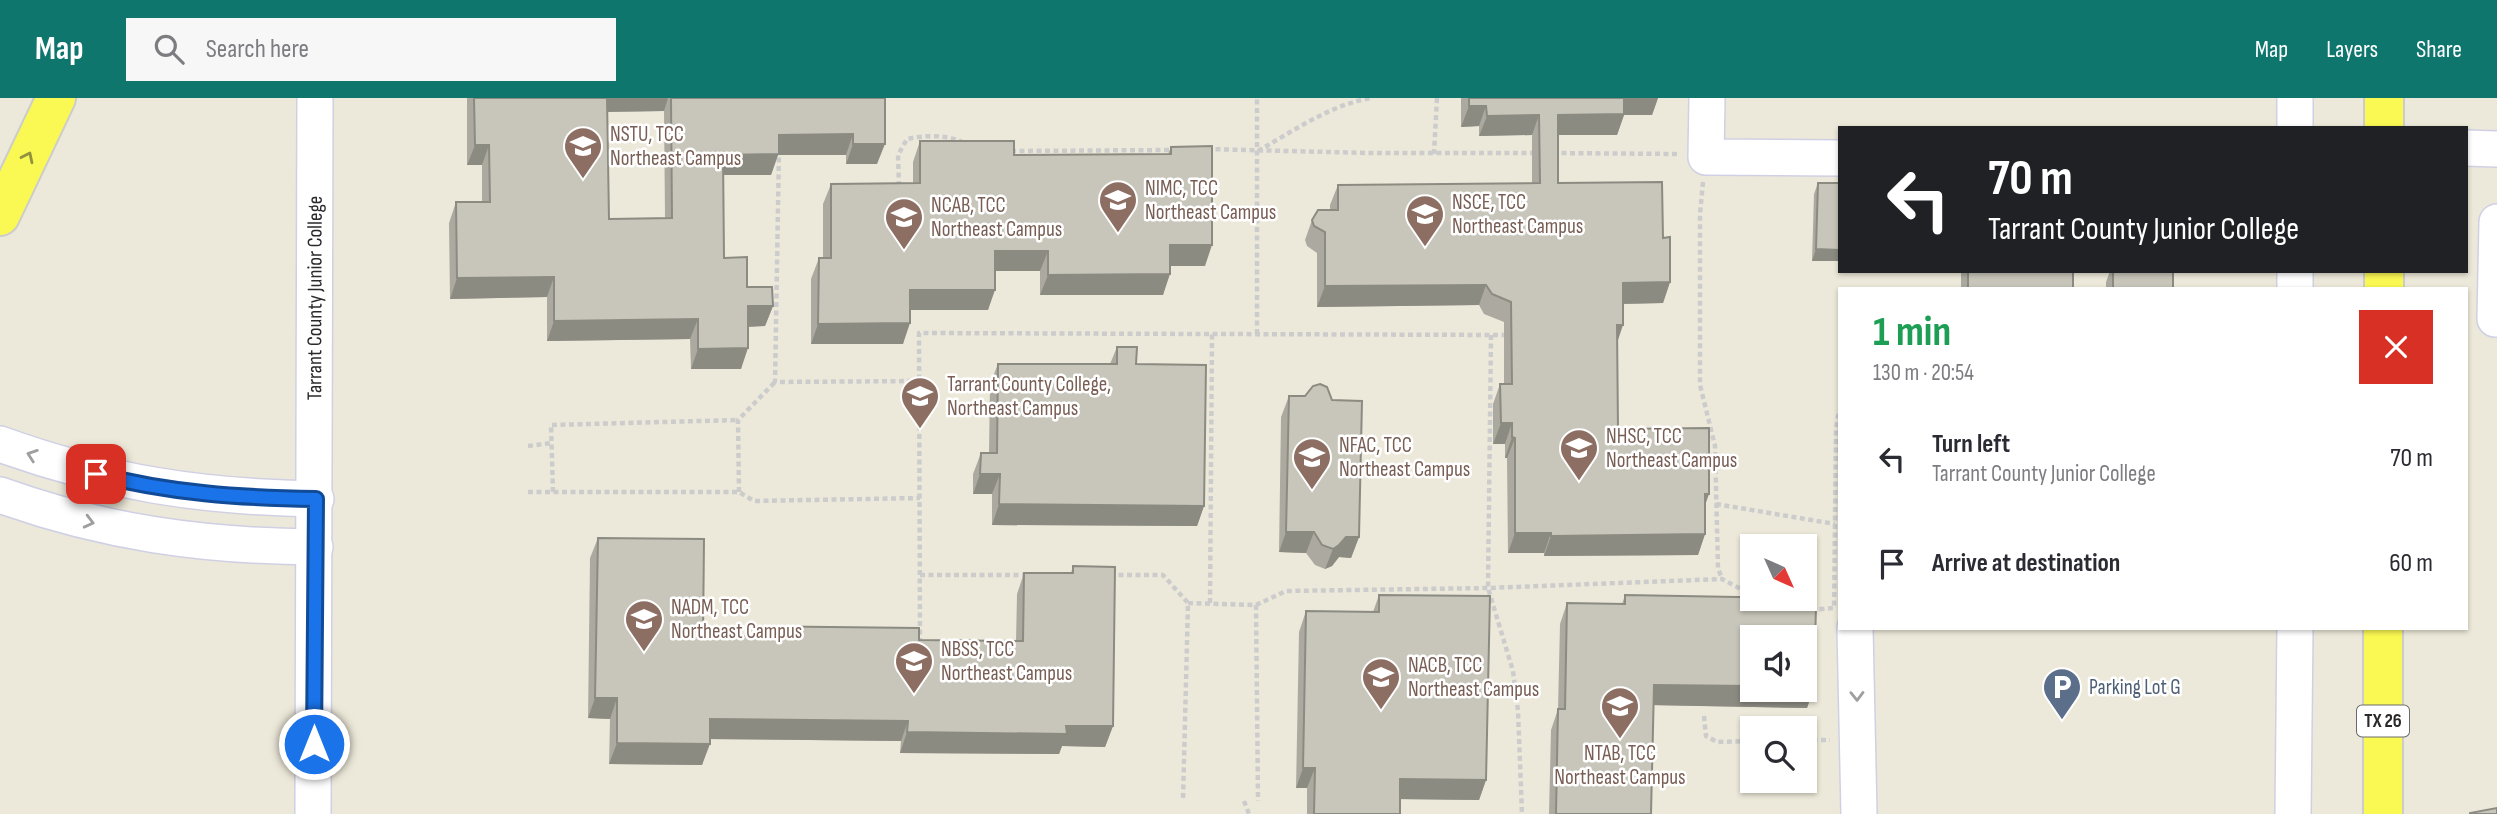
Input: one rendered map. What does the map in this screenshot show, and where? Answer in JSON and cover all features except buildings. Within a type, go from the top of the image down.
[{"type":"main road","points":[[0,216],[57,98]]},
{"type":"main road","points":[[2384,98],[2384,126]]},
{"type":"main road","name":"TX 26","points":[[2383,630],[2383,814]]},
{"type":"street","name":"Tarrant County Junior College","points":[[313,814],[316,499],[315,98]]},
{"type":"street","points":[[1707,98],[1696,155],[1838,158]]},
{"type":"street","points":[[2295,98],[2295,126]]},
{"type":"street","points":[[2468,148],[2497,149]]},
{"type":"street","points":[[2497,222],[2495,319],[2497,318]]},
{"type":"street","points":[[0,444],[76,469],[163,488],[247,497],[316,499]]},
{"type":"street","points":[[0,495],[71,518],[162,537],[259,547],[315,547]]},
{"type":"street","points":[[1855,630],[1859,814]]},
{"type":"street","points":[[2294,814],[2295,630]]},
{"type":"path","points":[[1257,98],[1257,334]]},
{"type":"path","points":[[1257,151],[1352,101],[1371,98]]},
{"type":"path","points":[[1434,154],[1437,98]]},
{"type":"path","points":[[899,195],[898,155],[907,139],[920,136],[957,138],[977,151]]},
{"type":"path","points":[[553,492],[551,425],[738,419],[775,382],[780,139]]},
{"type":"path","points":[[1194,149],[1434,154],[1535,153]]},
{"type":"path","points":[[1004,150],[1180,150]]},
{"type":"path","points":[[1550,153],[1696,155],[1700,214],[1700,384],[1715,446],[1717,568],[1722,579]]},
{"type":"path","points":[[920,650],[919,333],[1504,335]]},
{"type":"path","points":[[1210,603],[1212,334]]},
{"type":"path","points":[[1491,335],[1488,588],[1513,671],[1518,711],[1522,814]]},
{"type":"path","points":[[775,382],[920,381]]},
{"type":"path","points":[[1817,609],[1834,608],[1838,416]]},
{"type":"path","points":[[738,419],[739,492]]},
{"type":"path","points":[[528,446],[552,443]]},
{"type":"path","points":[[528,492],[739,492],[754,501],[920,498]]},
{"type":"path","points":[[1716,504],[1835,524]]},
{"type":"path","points":[[920,575],[1028,575]]},
{"type":"path","points":[[1109,575],[1164,575],[1188,603],[1183,800]]},
{"type":"path","points":[[1188,603],[1256,605],[1286,591],[1488,588],[1722,579],[1740,589]]},
{"type":"path","points":[[1256,605],[1258,800]]},
{"type":"path","points":[[1704,716],[1706,736],[1717,742],[1740,741]]},
{"type":"path","points":[[1817,740],[1835,740]]},
{"type":"path","points":[[1244,801],[1249,814]]},
{"type":"place","name":"NSTU, TCC Northeast Campus","points":[[583,180]]},
{"type":"place","name":"NIMC, TCC Northeast Campus","points":[[1118,234]]},
{"type":"place","name":"NSCE, TCC Northeast Campus","points":[[1425,248]]},
{"type":"place","name":"NCAB, TCC Northeast Campus","points":[[904,251]]},
{"type":"place","name":"Tarrant County College, Northeast Campus","points":[[920,430]]},
{"type":"place","name":"NHSC, TCC Northeast Campus","points":[[1579,482]]},
{"type":"place","name":"NFAC, TCC Northeast Campus","points":[[1312,491]]},
{"type":"place","name":"NADM, TCC Northeast Campus","points":[[644,653]]},
{"type":"place","name":"NBSS, TCC Northeast Campus","points":[[914,695]]},
{"type":"place","name":"NACB, TCC Northeast Campus","points":[[1381,711]]},
{"type":"place","name":"Parking Lot G","points":[[2062,721]]},
{"type":"place","name":"NTAB, TCC Northeast Campus","points":[[1620,740]]},
{"type":"route","points":[[96,474],[211,495],[316,499],[314,744]]}]
